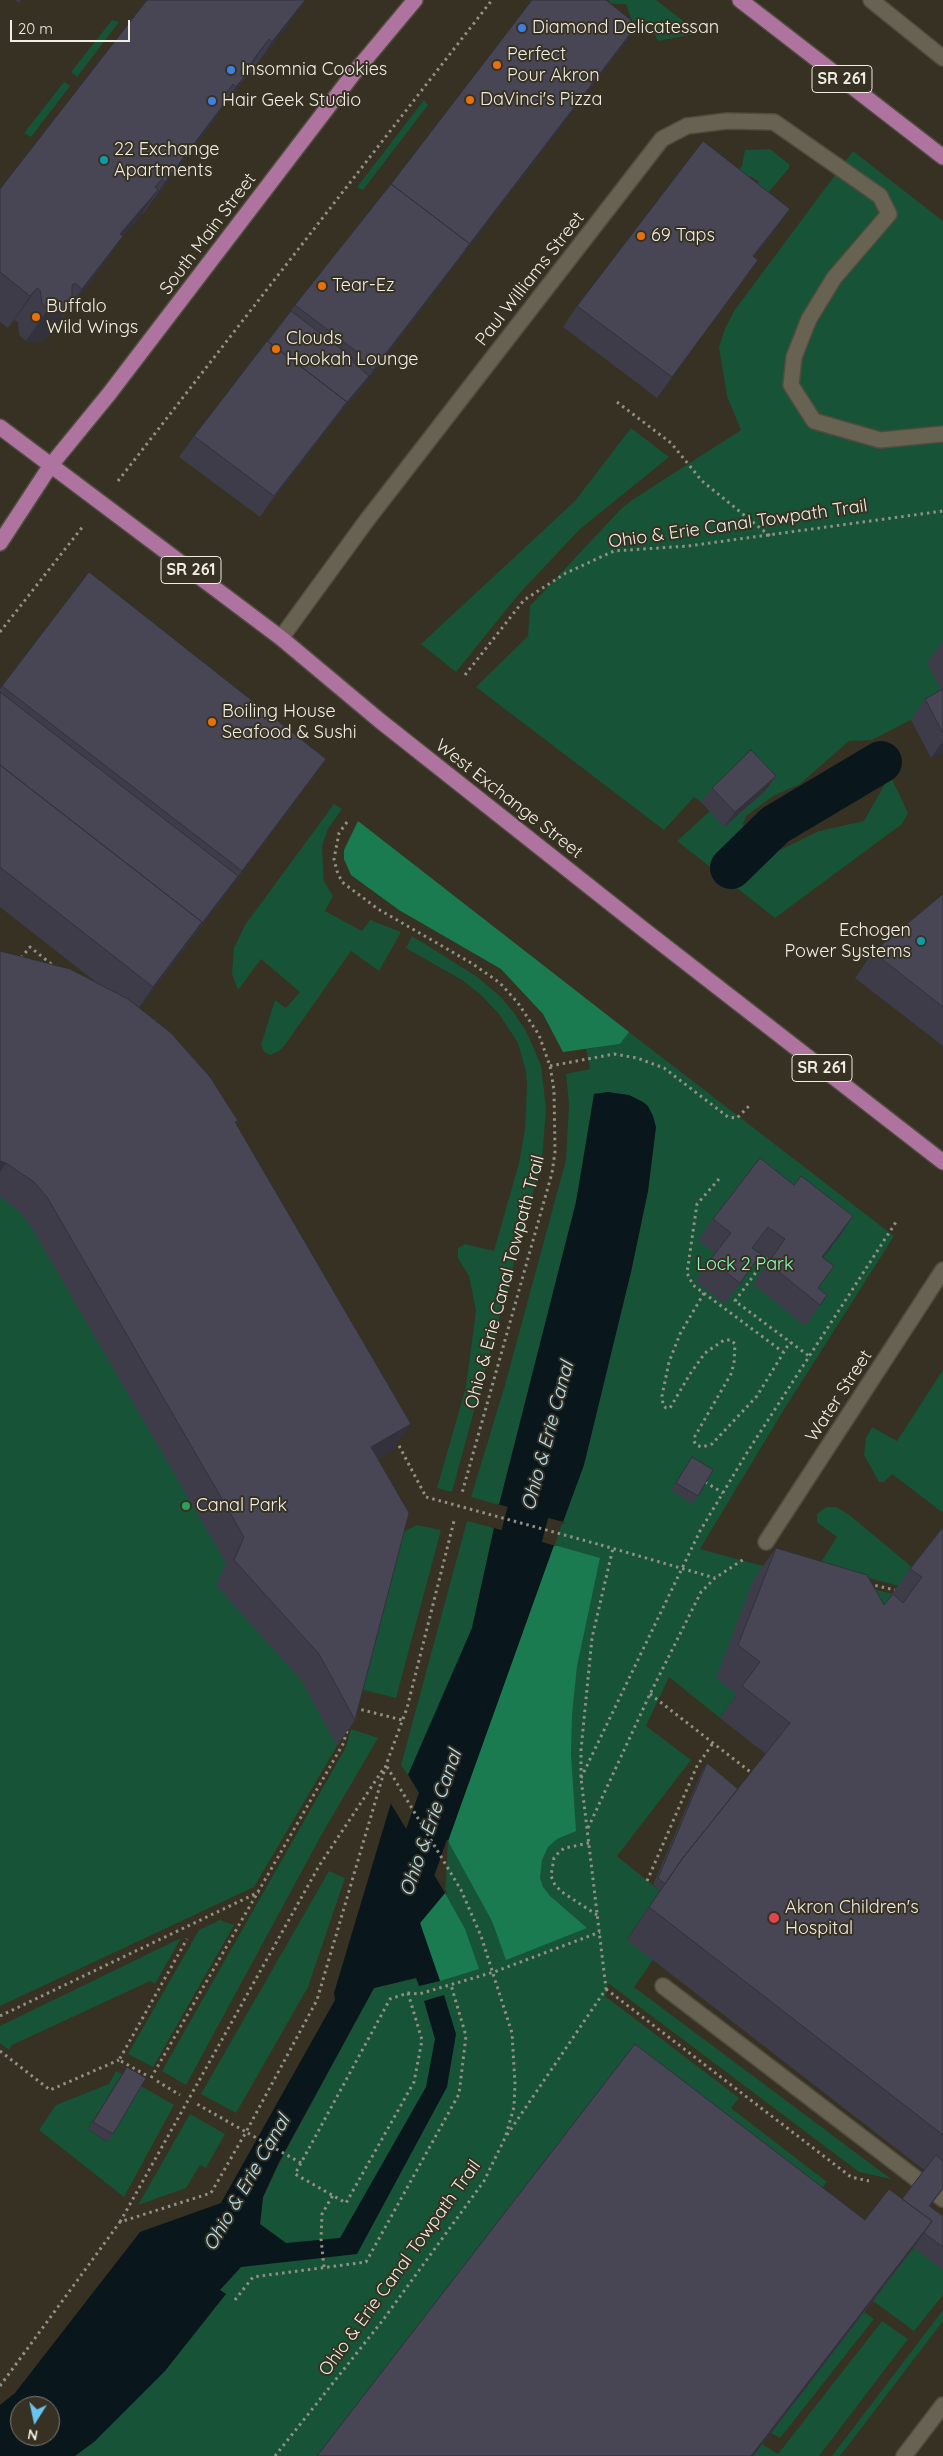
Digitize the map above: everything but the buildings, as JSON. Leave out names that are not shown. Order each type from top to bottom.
[{"type":"main road","name":"South Main Street","points":[[0,542],[51,465],[109,394],[354,73],[416,0]]},
{"type":"main road","name":"SR 261","points":[[740,0],[943,157]]},
{"type":"main road","name":"SR 261","points":[[0,427],[51,465]]},
{"type":"main road","name":"West Exchange Street","points":[[51,465],[281,638],[425,756],[635,923],[943,1162]]},
{"type":"street","points":[[871,0],[943,58]]},
{"type":"street","name":"Paul Williams Street","points":[[281,638],[367,520],[662,139],[686,126],[727,121],[774,122],[880,196],[889,214],[834,278],[809,319],[794,357],[791,385],[814,420],[880,440],[943,434]]},
{"type":"street","name":"Water Street","points":[[766,1542],[943,1270]]},
{"type":"street","points":[[663,1986],[943,2199]]},
{"type":"street","points":[[904,2456],[943,2405]]},
{"type":"path","points":[[0,632],[492,0]]},
{"type":"path","points":[[617,402],[671,443],[702,481],[771,536]]},
{"type":"path","name":"Ohio & Erie Canal Towpath Trail","points":[[464,675],[524,600],[566,573],[614,551],[688,546],[771,536],[943,511]]},
{"type":"path","name":"Ohio & Erie Canal Towpath Trail","points":[[346,822],[339,833],[334,859],[342,882],[378,909],[473,964],[500,983],[530,1020],[550,1066],[556,1121],[552,1173],[462,1493]]},
{"type":"path","points":[[16,965],[30,947],[60,970]]},
{"type":"path","points":[[550,1066],[614,1054],[637,1058],[664,1068],[728,1117],[737,1118],[749,1106]]},
{"type":"path","points":[[719,1178],[697,1204],[687,1273],[692,1285],[784,1352]]},
{"type":"path","points":[[582,1778],[700,1531],[809,1356],[896,1222]]},
{"type":"path","points":[[766,1256],[735,1301],[809,1356]]},
{"type":"path","points":[[704,1294],[680,1334],[669,1362],[662,1396],[663,1404],[666,1408],[670,1408],[690,1374],[706,1353],[724,1340],[731,1340],[735,1344],[734,1363],[730,1374],[695,1436],[694,1441],[696,1445],[702,1447],[712,1444],[757,1396],[790,1342]]},
{"type":"path","points":[[391,1432],[426,1497],[715,1578]]},
{"type":"path","points":[[705,1482],[723,1493]]},
{"type":"path","points":[[120,2222],[211,2193],[317,2000],[386,1765],[402,1720],[454,1521]]},
{"type":"path","points":[[587,1829],[650,1694],[701,1592],[715,1578],[766,1542]]},
{"type":"path","points":[[505,2138],[606,1989],[582,1778],[585,1698],[592,1638],[613,1548]]},
{"type":"path","points":[[867,1583],[895,1590]]},
{"type":"path","points":[[650,1694],[752,1774]]},
{"type":"path","points":[[351,1717],[353,1708],[402,1720]]},
{"type":"path","points":[[151,2078],[343,1744],[348,1726]]},
{"type":"path","points":[[647,1881],[697,1766],[713,1743]]},
{"type":"path","points":[[0,2386],[120,2222],[319,1866],[386,1765]]},
{"type":"path","name":"Ohio & Erie Canal Towpath Trail","points":[[275,2456],[382,2320],[484,2181],[505,2138],[514,2107],[515,2084],[512,2033],[494,1972],[461,1890],[386,1765]]},
{"type":"path","points":[[589,1843],[564,1848],[554,1858],[551,1876],[555,1885],[562,1892],[598,1916]]},
{"type":"path","points":[[0,2016],[259,1892]]},
{"type":"path","points":[[408,1993],[422,2040],[414,2082],[346,2203],[295,2174],[390,1999],[408,1993],[419,1994],[494,1972],[600,1932]]},
{"type":"path","points":[[0,2052],[50,2090],[119,2060],[188,1939]]},
{"type":"path","points":[[235,2300],[253,2277],[366,2262],[459,2094],[466,2036],[451,1985]]},
{"type":"path","points":[[606,1989],[851,2176],[875,2182]]},
{"type":"path","points":[[119,2060],[146,2075]]},
{"type":"path","points":[[157,2081],[180,2095]]},
{"type":"path","points":[[197,2104],[301,2163]]},
{"type":"path","points":[[324,2268],[321,2238],[322,2214],[333,2195]]},
{"type":"green space","points":[[609,0],[656,0],[699,33],[658,41],[649,21],[632,21],[626,4],[610,4]]},
{"type":"green space","points":[[112,20],[119,22],[77,77],[71,72]]},
{"type":"green space","points":[[64,82],[70,86],[31,137],[24,133]]},
{"type":"green space","points":[[424,100],[428,105],[363,190],[357,187]]},
{"type":"green space","points":[[770,149],[789,164],[789,168],[752,212],[742,204],[759,182],[750,176],[745,183],[734,175],[742,166],[745,150]]},
{"type":"green space","points":[[853,151],[943,221],[943,703],[872,740],[849,741],[800,784],[773,796],[746,816],[743,824],[749,841],[758,849],[767,852],[780,850],[819,831],[864,821],[890,775],[908,813],[902,824],[775,918],[677,841],[710,811],[724,826],[740,765],[701,802],[694,797],[664,830],[476,687],[528,636],[530,606],[620,510],[632,500],[741,430],[727,396],[719,347],[725,329],[734,311]]},
{"type":"green space","points":[[631,428],[669,457],[579,530],[518,595],[456,672],[421,644],[575,501]]},
{"type":"green space","points":[[334,804],[342,809],[328,829],[322,846],[324,881],[333,896],[325,911],[362,931],[370,920],[401,932],[379,971],[351,951],[285,1045],[279,1051],[270,1055],[264,1052],[261,1045],[275,1000],[286,1008],[300,992],[261,959],[238,990],[232,974],[234,948],[245,925]]},
{"type":"green space","points":[[358,821],[629,1032],[620,1044],[563,1052],[543,1014],[501,969],[399,910],[351,875],[344,859],[344,850]]},
{"type":"green space","points":[[412,936],[476,976],[502,998],[514,1013],[526,1031],[541,1065],[546,1109],[542,1160],[452,1492],[437,1488],[466,1387],[476,1311],[469,1276],[458,1258],[458,1248],[465,1244],[494,1251],[519,1163],[525,1129],[526,1071],[518,1043],[499,1014],[481,995],[462,980],[406,948]]},
{"type":"green space","name":"Canal Park","points":[[0,980],[296,1283],[393,1450],[354,1473],[391,1538],[417,1525],[441,1530],[396,1698],[352,1687],[337,1746],[254,1887],[0,2006]]},
{"type":"green space","name":"Lock 2 Park","points":[[629,1032],[894,1236],[783,1411],[700,1549],[759,1565],[813,1574],[893,1594],[899,1609],[737,1694],[720,1718],[669,1677],[646,1726],[691,1760],[617,1856],[660,1891],[627,1939],[653,1960],[634,1987],[891,2179],[859,2172],[608,1983],[605,1996],[739,2098],[731,2108],[827,2182],[804,2212],[319,2456],[75,2456],[95,2441],[225,2294],[220,2290],[241,2267],[260,2225],[263,2197],[284,2154],[374,1988],[416,1978],[420,1923],[445,1893],[448,1841],[566,1513],[631,1272],[648,1191],[656,1127],[636,1098],[608,1092],[594,1094],[592,1122],[576,1202],[499,1505],[471,1497],[505,1385],[566,1160],[569,1105],[566,1074],[590,1069],[586,1049],[620,1044]]},
{"type":"green space","points":[[943,1370],[942,1512],[892,1474],[884,1482],[879,1482],[864,1455],[866,1438],[872,1427],[897,1441]]},
{"type":"green space","points":[[826,1507],[837,1507],[852,1517],[913,1568],[899,1586],[819,1565],[837,1537],[817,1522],[817,1514]]},
{"type":"green space","points":[[467,1521],[494,1528],[472,1628],[457,1670],[408,1775],[401,1765]]},
{"type":"green space","points":[[554,1545],[600,1558],[577,1666],[572,1714],[571,1755],[576,1831],[557,1839],[548,1847],[542,1860],[540,1878],[543,1887],[550,1896],[587,1928],[506,1960],[492,1921],[448,1841]]},
{"type":"green space","points":[[351,1729],[378,1738],[322,1834],[186,2085],[162,2071],[346,1747]]},
{"type":"green space","points":[[329,1871],[345,1878],[308,1987],[236,2113],[201,2094]]},
{"type":"green space","points":[[445,1893],[465,1929],[479,1969],[440,1981],[420,1923]]},
{"type":"green space","points":[[220,1920],[234,1925],[153,2067],[128,2054],[199,1930]]},
{"type":"green space","points":[[181,1938],[155,1984],[150,1981],[12,2045],[9,2050],[0,2043],[0,2026]]},
{"type":"green space","points":[[116,2071],[122,2074],[88,2129],[107,2142],[141,2086],[174,2105],[124,2197],[39,2130],[56,2105],[109,2084]]},
{"type":"green space","points":[[190,2114],[225,2134],[206,2168],[200,2165],[186,2188],[138,2205]]},
{"type":"green space","points":[[914,2247],[943,2269],[943,2295],[914,2331],[873,2301]]},
{"type":"green space","points":[[943,2310],[943,2321],[840,2456],[832,2456]]},
{"type":"green space","points":[[864,2312],[874,2319],[780,2438],[771,2433]]},
{"type":"green space","points":[[882,2321],[908,2339],[819,2456],[753,2456],[762,2444],[778,2454]]},
{"type":"water","points":[[608,1092],[629,1095],[643,1102],[648,1106],[656,1127],[648,1191],[631,1272],[584,1465],[563,1522],[499,1505],[576,1202],[594,1094]]},
{"type":"water","points":[[494,1528],[554,1545],[448,1841],[408,1775],[472,1628]]},
{"type":"water","points":[[391,1803],[445,1893],[420,1923],[440,1981],[419,1986],[416,1978],[374,1988],[279,2162],[263,2197],[260,2224],[286,2243],[340,2238],[426,2087],[435,2039],[424,2001],[444,1995],[456,2034],[447,2087],[357,2254],[241,2267],[220,2290],[226,2294],[165,2371],[95,2441],[75,2456],[0,2456],[0,2405],[10,2397],[10,2446],[60,2446],[60,2396],[11,2396],[140,2232],[221,2203],[335,2000],[334,1993]]},
{"type":"pier","points":[[497,1504],[565,1523],[562,1524],[499,1507]]},
{"type":"pier","points":[[494,1526],[555,1542],[556,1546],[491,1527]]},
{"type":"pier","points":[[408,1775],[449,1843],[446,1842],[407,1778]]},
{"type":"pier","points":[[393,1801],[447,1892],[447,1895],[391,1804]]},
{"type":"waterway","name":"Ohio & Erie Canal","points":[[731,868],[775,825],[881,762]]},
{"type":"waterway","name":"Ohio & Erie Canal","points":[[507,1592],[543,1455]]},
{"type":"waterway","name":"Ohio & Erie Canal","points":[[401,1907],[452,1762]]},
{"type":"place","name":"Diamond Delicatessan","points":[[522,28]]},
{"type":"place","name":"Perfect Pour Akron","points":[[497,65]]},
{"type":"place","name":"Insomnia Cookies","points":[[231,70]]},
{"type":"place","name":"DaVinci's Pizza","points":[[470,100]]},
{"type":"place","name":"Hair Geek Studio","points":[[212,101]]},
{"type":"place","name":"22 Exchange Apartments","points":[[104,160]]},
{"type":"place","name":"69 Taps","points":[[641,236]]},
{"type":"place","name":"Tear-Ez","points":[[322,286]]},
{"type":"place","name":"Buffalo Wild Wings","points":[[36,317]]},
{"type":"place","name":"Clouds Hookah Lounge","points":[[276,349]]},
{"type":"place","name":"Boiling House Seafood & Sushi","points":[[212,722]]},
{"type":"place","name":"Echogen Power Systems","points":[[921,941]]},
{"type":"place","name":"Canal Park","points":[[186,1506]]},
{"type":"place","name":"Akron Children's Hospital","points":[[774,1918]]}]
